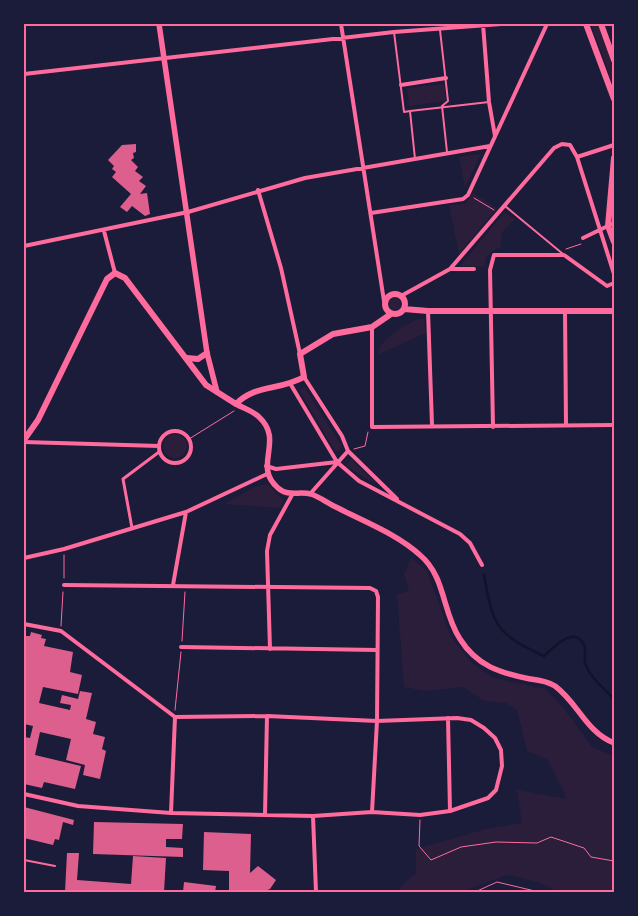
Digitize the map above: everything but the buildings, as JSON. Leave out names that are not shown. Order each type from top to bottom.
[{"type":"main road","points":[[159,24],[188,212],[207,353],[217,392]]},
{"type":"main road","points":[[586,24],[614,99]]},
{"type":"main road","points":[[602,24],[614,60]]},
{"type":"main road","points":[[614,158],[611,225],[614,242]]},
{"type":"main road","points":[[24,441],[38,420],[107,279],[115,273],[125,278],[206,385],[259,417],[271,436],[270,453],[266,466],[267,474],[280,490],[292,494],[310,494],[404,542],[421,555],[432,568],[439,580],[453,627],[476,659],[502,673],[547,682],[556,687],[593,731],[614,743]]},
{"type":"main road","points":[[238,405],[248,393],[290,385],[304,377],[300,354],[333,334],[372,327],[391,314],[400,313],[404,308],[405,302],[402,296],[392,294],[384,301],[385,308],[391,314]]},
{"type":"main road","points":[[404,308],[428,310],[614,311]]},
{"type":"main road","points":[[187,358],[198,359],[207,353]]},
{"type":"street","points":[[341,24],[384,301]]},
{"type":"street","points":[[483,24],[489,102],[495,136]]},
{"type":"street","points":[[24,74],[165,60],[343,37],[440,27],[501,24]]},
{"type":"street","points":[[371,212],[463,199],[468,194],[548,24]]},
{"type":"street","points":[[401,85],[446,78]]},
{"type":"street","points":[[402,296],[450,269],[554,148],[562,144],[570,145],[577,157],[614,274]]},
{"type":"street","points":[[577,157],[614,145]]},
{"type":"street","points":[[24,246],[104,231],[188,212],[258,190],[305,178],[448,155],[490,146]]},
{"type":"street","points":[[258,190],[281,268],[300,354]]},
{"type":"street","points":[[583,238],[611,225]]},
{"type":"street","points":[[104,231],[115,273]]},
{"type":"street","points":[[493,427],[493,310],[490,270],[494,255],[564,255],[607,286],[614,283]]},
{"type":"street","points":[[450,269],[474,270]]},
{"type":"street","points":[[428,310],[432,425]]},
{"type":"street","points":[[565,311],[566,425]]},
{"type":"street","points":[[372,327],[372,427],[432,425],[493,427],[614,425]]},
{"type":"street","points":[[304,377],[342,436],[348,451],[400,502]]},
{"type":"street","points":[[290,385],[337,462],[359,481],[460,534],[470,543],[482,565]]},
{"type":"street","points":[[171,432],[181,432],[189,439],[191,450],[189,455],[181,462],[170,463],[159,452],[162,437],[171,432]]},
{"type":"street","points":[[24,441],[159,446]]},
{"type":"street","points":[[310,494],[348,451]]},
{"type":"street","points":[[132,528],[123,479],[159,452]]},
{"type":"street","points":[[266,466],[276,468],[337,462]]},
{"type":"street","points":[[24,558],[64,549],[186,512],[267,474]]},
{"type":"street","points":[[270,649],[270,587],[267,551],[270,535],[292,494]]},
{"type":"street","points":[[173,585],[186,512]]},
{"type":"street","points":[[64,585],[370,588],[376,591],[378,597],[376,650],[377,721],[372,812]]},
{"type":"street","points":[[24,624],[61,631],[175,717],[267,716],[377,721],[448,718],[471,720],[495,738],[501,750],[502,766],[496,790],[488,798],[450,811],[420,814],[372,812],[313,816],[171,813],[78,806],[24,794]]},
{"type":"street","points":[[181,647],[376,650]]},
{"type":"street","points":[[265,815],[267,716]]},
{"type":"street","points":[[171,813],[175,717]]},
{"type":"street","points":[[448,718],[450,811]]},
{"type":"street","points":[[313,816],[316,892]]},
{"type":"lane","points":[[440,27],[448,101],[442,106]]},
{"type":"lane","points":[[394,32],[404,112],[442,106],[489,102]]},
{"type":"lane","points":[[442,106],[448,155]]},
{"type":"lane","points":[[410,111],[415,159]]},
{"type":"lane","points":[[505,206],[564,255]]},
{"type":"lane","points":[[24,860],[55,866]]},
{"type":"path","points":[[468,194],[499,213]]},
{"type":"path","points":[[564,255],[566,250],[584,243],[583,238]]},
{"type":"path","points":[[189,439],[238,405]]},
{"type":"path","points":[[348,451],[365,446],[368,428],[372,427]]},
{"type":"path","points":[[420,814],[419,846],[431,860],[461,847],[496,842],[537,842],[551,837],[584,848],[591,857],[614,861]]},
{"type":"path","points":[[475,892],[497,882],[539,892]]},
{"type":"shaded area","points":[[591,24],[598,24],[614,69],[614,87]]},
{"type":"shaded area","points":[[444,84],[446,101],[409,106],[407,88]]},
{"type":"shaded area","points":[[481,154],[465,188],[459,157]]},
{"type":"shaded area","points":[[473,193],[497,208],[459,254],[449,205],[465,204]]},
{"type":"shaded area","points":[[504,213],[515,219],[502,232],[500,248],[488,255],[485,260],[485,267],[460,266]]},
{"type":"shaded area","points":[[394,297],[399,299],[401,304],[399,309],[394,311],[389,309],[387,304],[389,299]]},
{"type":"shaded area","points":[[418,319],[424,319],[426,333],[377,355],[387,338]]},
{"type":"shaded area","points":[[304,387],[342,446],[339,451],[335,451],[299,390]]},
{"type":"shaded area","points":[[175,434],[184,437],[187,446],[184,455],[175,458],[166,455],[163,446],[166,437]]},
{"type":"shaded area","points":[[351,459],[375,482],[375,484],[346,466]]},
{"type":"shaded area","points":[[267,484],[283,500],[281,508],[224,504],[257,486]]},
{"type":"shaded area","points":[[411,558],[427,571],[451,637],[472,663],[494,678],[545,689],[562,706],[592,747],[614,756],[614,892],[559,892],[538,882],[507,875],[461,892],[399,892],[403,884],[416,873],[416,849],[486,829],[522,823],[517,790],[567,799],[548,760],[527,751],[517,710],[506,703],[484,701],[464,687],[425,691],[404,687],[397,594],[409,591],[404,574]]},
{"type":"waterway","points":[[484,575],[494,617],[506,634],[544,656],[563,640],[574,637],[579,638],[584,645],[587,667],[597,682],[614,699]]}]
